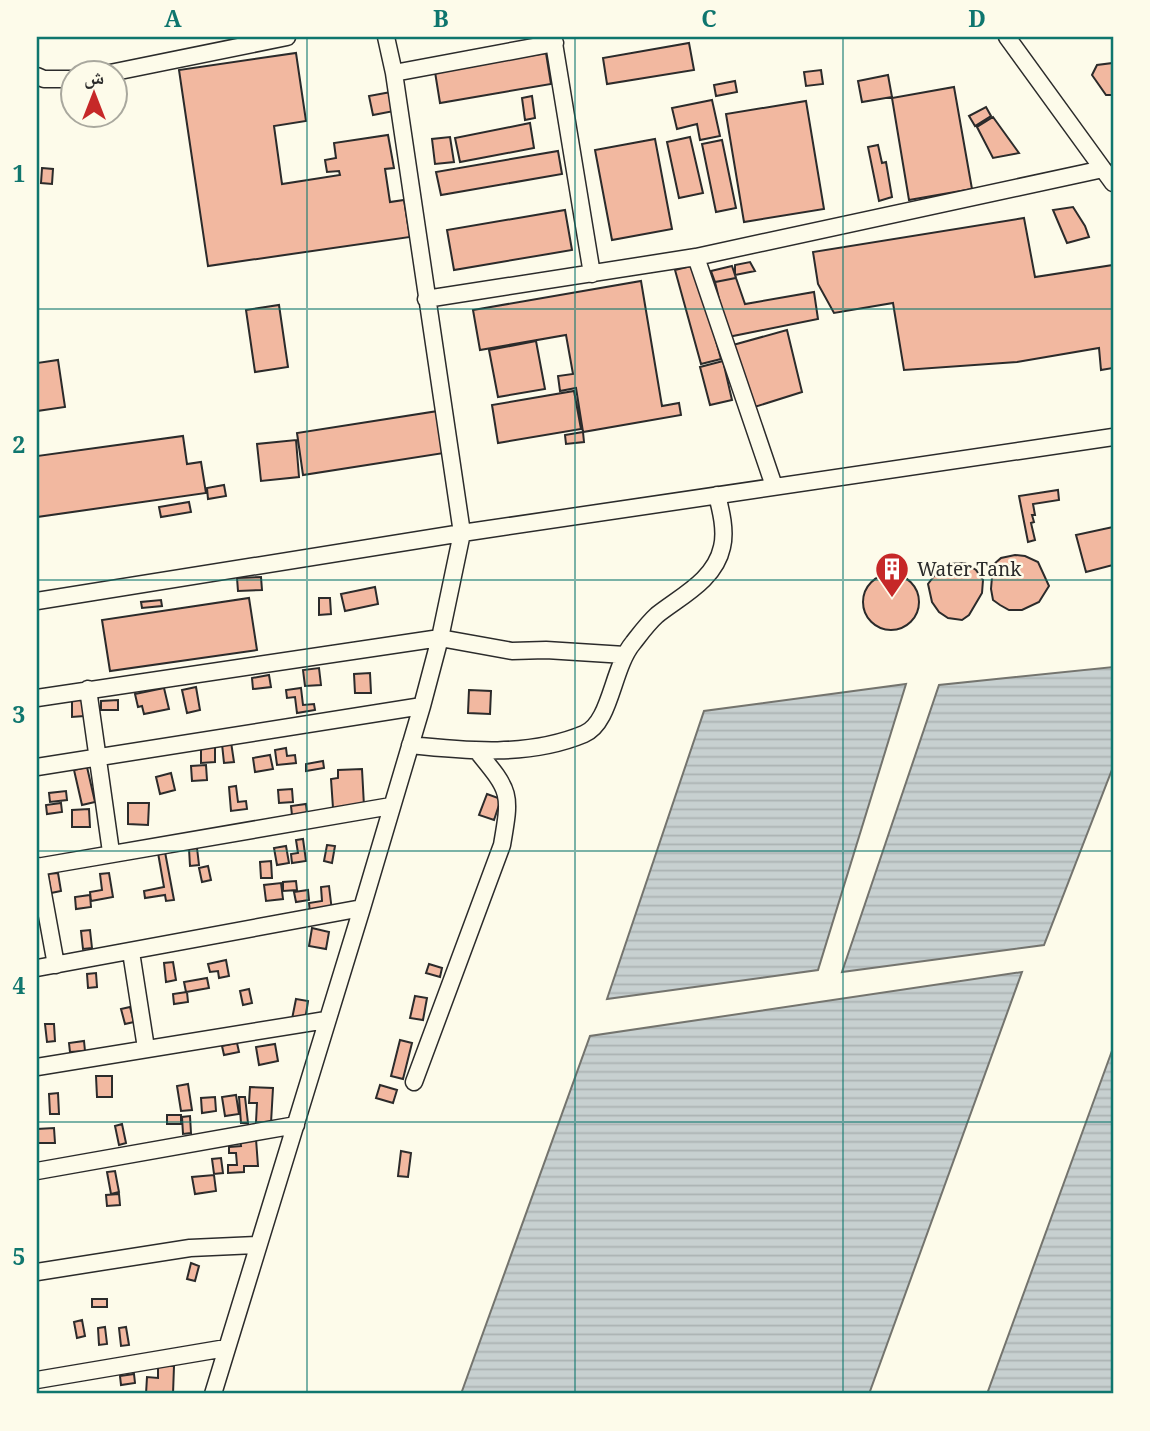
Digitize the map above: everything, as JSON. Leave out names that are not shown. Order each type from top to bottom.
[{"type":"street","points":[[130,68],[264,39],[287,37]]},
{"type":"street","points":[[213,1394],[422,706],[440,638],[462,533],[394,73],[386,37]]},
{"type":"street","points":[[1007,37],[1113,183]]},
{"type":"street","points":[[394,73],[554,40],[592,274]]},
{"type":"street","points":[[37,76],[60,79]]},
{"type":"street","points":[[426,299],[696,257],[1103,169]]},
{"type":"street","points":[[696,257],[774,486]]},
{"type":"street","points":[[37,601],[462,533],[1113,436]]},
{"type":"street","points":[[410,745],[477,751],[543,745],[587,733],[603,718],[618,667],[625,655],[656,616],[682,598],[710,573],[722,547],[722,519],[717,495]]},
{"type":"street","points":[[37,698],[440,638],[512,651],[546,650],[625,655]]},
{"type":"street","points":[[88,689],[111,852]]},
{"type":"street","points":[[37,767],[422,706]]},
{"type":"street","points":[[414,1082],[502,845],[509,808],[506,788],[477,751]]},
{"type":"street","points":[[56,965],[37,867],[111,852],[391,806]]},
{"type":"street","points":[[37,968],[131,953],[362,908]]},
{"type":"street","points":[[131,953],[146,1048]]},
{"type":"street","points":[[37,1068],[326,1020]]},
{"type":"street","points":[[37,1171],[296,1125]]},
{"type":"street","points":[[37,1272],[190,1248],[258,1245]]},
{"type":"street","points":[[37,1380],[226,1348]]},
{"type":"shaded area","points":[[1113,667],[1113,767],[1044,945],[842,972],[939,685]]},
{"type":"shaded area","points":[[906,684],[818,970],[607,999],[704,711]]},
{"type":"shaded area","points":[[1022,972],[869,1394],[461,1394],[590,1036]]},
{"type":"shaded area","points":[[1113,1048],[1113,1394],[987,1394]]},
{"type":"building","points":[[689,43],[694,70],[607,84],[603,58]]},
{"type":"building","points":[[296,53],[306,121],[274,126],[282,184],[340,175],[339,171],[327,172],[325,160],[336,158],[334,143],[388,135],[394,168],[385,169],[390,202],[404,200],[410,237],[208,266],[179,70]]},
{"type":"building","points":[[546,53],[551,84],[440,103],[435,72]]},
{"type":"building","points":[[1113,63],[1113,95],[1106,95],[1092,75],[1097,65]]},
{"type":"building","points":[[821,70],[823,84],[806,86],[804,72]]},
{"type":"building","points":[[888,75],[892,97],[862,102],[858,81]]},
{"type":"building","points":[[735,81],[737,92],[716,96],[714,85]]},
{"type":"building","points":[[954,87],[972,189],[909,200],[892,98]]},
{"type":"building","points":[[391,92],[394,111],[373,115],[369,96]]},
{"type":"building","points":[[532,96],[535,118],[525,120],[522,98]]},
{"type":"building","points":[[712,100],[720,136],[700,140],[697,124],[677,129],[672,108]]},
{"type":"building","points":[[806,101],[824,209],[744,222],[726,114]]},
{"type":"building","points":[[986,107],[991,116],[975,126],[969,116]]},
{"type":"building","points":[[993,117],[1019,153],[993,158],[977,127]]},
{"type":"building","points":[[530,123],[534,148],[460,162],[455,138]]},
{"type":"building","points":[[450,137],[454,162],[435,164],[432,139]]},
{"type":"building","points":[[690,137],[703,193],[679,198],[667,142]]},
{"type":"building","points":[[655,139],[672,229],[612,240],[595,150]]},
{"type":"building","points":[[722,140],[736,208],[716,212],[702,144]]},
{"type":"building","points":[[878,145],[882,163],[886,162],[892,197],[879,201],[868,147]]},
{"type":"building","points":[[558,151],[562,174],[441,195],[436,172]]},
{"type":"building","points":[[42,168],[53,169],[52,184],[41,183]]},
{"type":"building","points":[[1073,207],[1089,237],[1067,243],[1053,210]]},
{"type":"building","points":[[565,210],[572,250],[454,270],[447,230]]},
{"type":"building","points":[[1024,218],[1035,277],[1113,265],[1113,368],[1101,370],[1099,348],[1017,362],[904,370],[893,303],[834,313],[818,284],[813,252]]},
{"type":"building","points":[[750,262],[755,271],[735,275],[735,265]]},
{"type":"building","points":[[695,265],[721,359],[701,364],[675,270]]},
{"type":"building","points":[[732,266],[736,278],[715,282],[711,271]]},
{"type":"building","points":[[736,278],[745,304],[814,292],[818,319],[728,337],[715,282]]},
{"type":"building","points":[[641,281],[662,406],[679,403],[681,415],[583,432],[576,388],[560,391],[558,376],[573,374],[566,335],[480,350],[473,310]]},
{"type":"building","points":[[279,305],[288,367],[255,372],[246,310]]},
{"type":"building","points":[[787,330],[802,392],[748,409],[733,345]]},
{"type":"building","points":[[536,341],[545,389],[498,397],[489,350]]},
{"type":"building","points":[[58,360],[65,407],[37,411],[37,363]]},
{"type":"building","points":[[723,361],[732,400],[710,405],[700,367]]},
{"type":"building","points":[[574,391],[581,429],[498,443],[492,405]]},
{"type":"building","points":[[438,411],[444,453],[303,475],[297,433]]},
{"type":"building","points":[[583,432],[584,442],[566,444],[565,435]]},
{"type":"building","points":[[183,436],[187,464],[201,462],[206,493],[37,517],[37,456]]},
{"type":"building","points":[[296,440],[299,477],[261,481],[257,444]]},
{"type":"building","points":[[224,485],[226,496],[208,499],[207,488]]},
{"type":"building","points":[[1058,490],[1059,500],[1033,504],[1035,515],[1032,515],[1034,522],[1031,523],[1035,540],[1028,542],[1019,496]]},
{"type":"building","points":[[189,502],[191,512],[161,517],[159,507]]},
{"type":"building","points":[[1113,527],[1113,565],[1086,572],[1076,535]]},
{"type":"building","name":"Water Tank","points":[[1015,555],[1038,562],[1049,586],[1039,602],[1022,610],[1009,610],[1000,605],[993,600],[991,589],[993,565],[1001,558]]},
{"type":"building","name":"Water Tank","points":[[965,563],[976,570],[983,580],[982,593],[969,615],[962,620],[948,618],[939,612],[932,602],[928,584],[941,567]]},
{"type":"building","name":"Water Tank","points":[[885,574],[897,574],[907,578],[915,586],[919,602],[915,618],[907,626],[897,630],[885,630],[875,626],[867,618],[863,608],[863,596],[867,586],[875,578]]},
{"type":"building","points":[[261,577],[262,590],[238,591],[237,578]]},
{"type":"building","points":[[375,587],[378,604],[345,611],[341,594]]},
{"type":"building","points":[[249,598],[257,650],[110,671],[102,620]]},
{"type":"building","points":[[319,598],[330,598],[331,614],[319,615]]},
{"type":"building","points":[[161,600],[162,606],[142,608],[141,602]]},
{"type":"building","points":[[319,668],[321,685],[305,686],[303,670]]},
{"type":"building","points":[[370,673],[371,693],[355,693],[354,674]]},
{"type":"building","points":[[269,675],[271,687],[253,689],[252,678]]},
{"type":"building","points":[[196,687],[200,710],[187,713],[182,690]]},
{"type":"building","points":[[164,688],[169,709],[144,714],[142,706],[138,707],[135,694]]},
{"type":"building","points":[[301,688],[303,705],[314,704],[315,710],[297,713],[295,697],[287,698],[286,690]]},
{"type":"building","points":[[469,690],[491,691],[490,714],[468,713]]},
{"type":"building","points":[[72,700],[84,700],[84,716],[72,717]]},
{"type":"building","points":[[118,700],[118,710],[101,710],[101,701]]},
{"type":"building","points":[[231,742],[234,762],[224,763],[222,744]]},
{"type":"building","points":[[201,746],[215,746],[215,762],[201,763]]},
{"type":"building","points":[[286,748],[287,756],[295,755],[296,763],[277,765],[275,750]]},
{"type":"building","points":[[270,755],[273,769],[255,772],[253,758]]},
{"type":"building","points":[[323,761],[324,768],[306,771],[306,764]]},
{"type":"building","points":[[206,765],[207,780],[192,781],[191,766]]},
{"type":"building","points":[[87,767],[95,802],[82,805],[74,770]]},
{"type":"building","points":[[362,769],[364,806],[333,808],[331,779],[338,778],[338,770]]},
{"type":"building","points":[[171,773],[175,790],[160,794],[156,777]]},
{"type":"building","points":[[236,786],[238,802],[246,801],[247,809],[231,811],[229,787]]},
{"type":"building","points":[[292,789],[293,802],[279,803],[278,790]]},
{"type":"building","points":[[66,791],[67,800],[50,802],[49,793]]},
{"type":"building","points":[[487,794],[501,799],[494,820],[479,815]]},
{"type":"building","points":[[61,803],[62,812],[47,814],[46,805]]},
{"type":"building","points":[[128,803],[149,803],[148,825],[128,824]]},
{"type":"building","points":[[306,804],[307,813],[292,815],[291,806]]},
{"type":"building","points":[[89,809],[90,827],[72,827],[72,810]]},
{"type":"building","points":[[303,839],[306,861],[292,863],[291,854],[298,853],[296,840]]},
{"type":"building","points":[[327,845],[335,846],[332,863],[324,861]]},
{"type":"building","points":[[286,846],[289,863],[277,865],[274,848]]},
{"type":"building","points":[[197,848],[199,865],[190,866],[189,849]]},
{"type":"building","points":[[165,852],[174,900],[166,901],[165,895],[145,898],[144,891],[164,887],[158,853]]},
{"type":"building","points":[[271,861],[272,878],[261,878],[260,862]]},
{"type":"building","points":[[208,866],[211,880],[202,882],[199,868]]},
{"type":"building","points":[[58,873],[61,891],[51,893],[48,874]]},
{"type":"building","points":[[109,873],[113,897],[91,901],[90,892],[102,890],[100,874]]},
{"type":"building","points":[[296,881],[297,890],[283,891],[283,882]]},
{"type":"building","points":[[281,883],[283,899],[266,901],[264,885]]},
{"type":"building","points":[[329,886],[332,911],[310,913],[309,903],[322,901],[321,887]]},
{"type":"building","points":[[308,890],[309,900],[296,902],[294,892]]},
{"type":"building","points":[[90,895],[91,907],[76,909],[75,897]]},
{"type":"building","points":[[312,928],[329,932],[326,949],[309,946]]},
{"type":"building","points":[[90,930],[92,948],[83,949],[81,931]]},
{"type":"building","points":[[226,960],[229,976],[219,978],[218,971],[210,972],[208,964]]},
{"type":"building","points":[[173,962],[176,980],[166,982],[164,963]]},
{"type":"building","points":[[429,964],[442,968],[440,977],[426,973]]},
{"type":"building","points":[[96,973],[97,987],[88,988],[87,974]]},
{"type":"building","points":[[207,978],[209,988],[186,992],[184,982]]},
{"type":"building","points":[[249,989],[252,1003],[243,1005],[240,991]]},
{"type":"building","points":[[187,992],[188,1002],[174,1004],[173,994]]},
{"type":"building","points":[[415,996],[427,998],[423,1020],[410,1018]]},
{"type":"building","points":[[296,999],[308,1001],[305,1021],[292,1019]]},
{"type":"building","points":[[130,1007],[134,1022],[125,1024],[121,1009]]},
{"type":"building","points":[[45,1024],[54,1024],[55,1041],[47,1042]]},
{"type":"building","points":[[400,1040],[412,1043],[403,1079],[391,1076]]},
{"type":"building","points":[[84,1041],[85,1051],[70,1052],[69,1043]]},
{"type":"building","points":[[237,1043],[239,1052],[224,1055],[222,1046]]},
{"type":"building","points":[[275,1044],[278,1061],[259,1065],[256,1047]]},
{"type":"building","points":[[96,1076],[112,1076],[112,1097],[97,1097]]},
{"type":"building","points":[[188,1084],[192,1110],[181,1111],[177,1086]]},
{"type":"building","points":[[380,1085],[397,1090],[393,1103],[376,1098]]},
{"type":"building","points":[[250,1087],[273,1088],[271,1123],[256,1122],[257,1103],[249,1103]]},
{"type":"building","points":[[58,1093],[59,1114],[50,1114],[49,1094]]},
{"type":"building","points":[[236,1095],[239,1114],[225,1116],[222,1097]]},
{"type":"building","points":[[215,1097],[216,1111],[202,1113],[201,1098]]},
{"type":"building","points":[[239,1097],[245,1097],[248,1123],[241,1123]]},
{"type":"building","points":[[167,1115],[181,1115],[181,1124],[167,1124]]},
{"type":"building","points":[[190,1116],[191,1133],[183,1134],[182,1117]]},
{"type":"building","points":[[122,1124],[126,1143],[119,1145],[115,1126]]},
{"type":"building","points":[[54,1128],[55,1143],[37,1143],[37,1129]]},
{"type":"building","points":[[240,1139],[256,1139],[258,1166],[244,1166],[244,1172],[228,1173],[228,1165],[237,1165],[236,1153],[229,1153],[229,1147],[241,1146]]},
{"type":"building","points":[[401,1151],[411,1153],[408,1177],[398,1176]]},
{"type":"building","points":[[221,1158],[223,1173],[214,1174],[212,1159]]},
{"type":"building","points":[[115,1171],[119,1192],[111,1194],[107,1172]]},
{"type":"building","points":[[214,1175],[216,1191],[195,1194],[192,1177]]},
{"type":"building","points":[[119,1194],[120,1205],[107,1206],[106,1195]]},
{"type":"building","points":[[191,1263],[199,1266],[195,1281],[187,1279]]},
{"type":"building","points":[[92,1299],[107,1299],[107,1307],[92,1307]]},
{"type":"building","points":[[82,1320],[85,1336],[77,1338],[74,1322]]},
{"type":"building","points":[[105,1327],[107,1344],[99,1345],[98,1328]]},
{"type":"building","points":[[126,1327],[129,1345],[121,1346],[119,1328]]},
{"type":"building","points":[[158,1366],[174,1366],[173,1394],[146,1394],[147,1377],[158,1378]]},
{"type":"building","points":[[134,1374],[135,1383],[121,1385],[120,1376]]},
{"type":"place","name":"Water Tank","points":[[892,599]]}]
